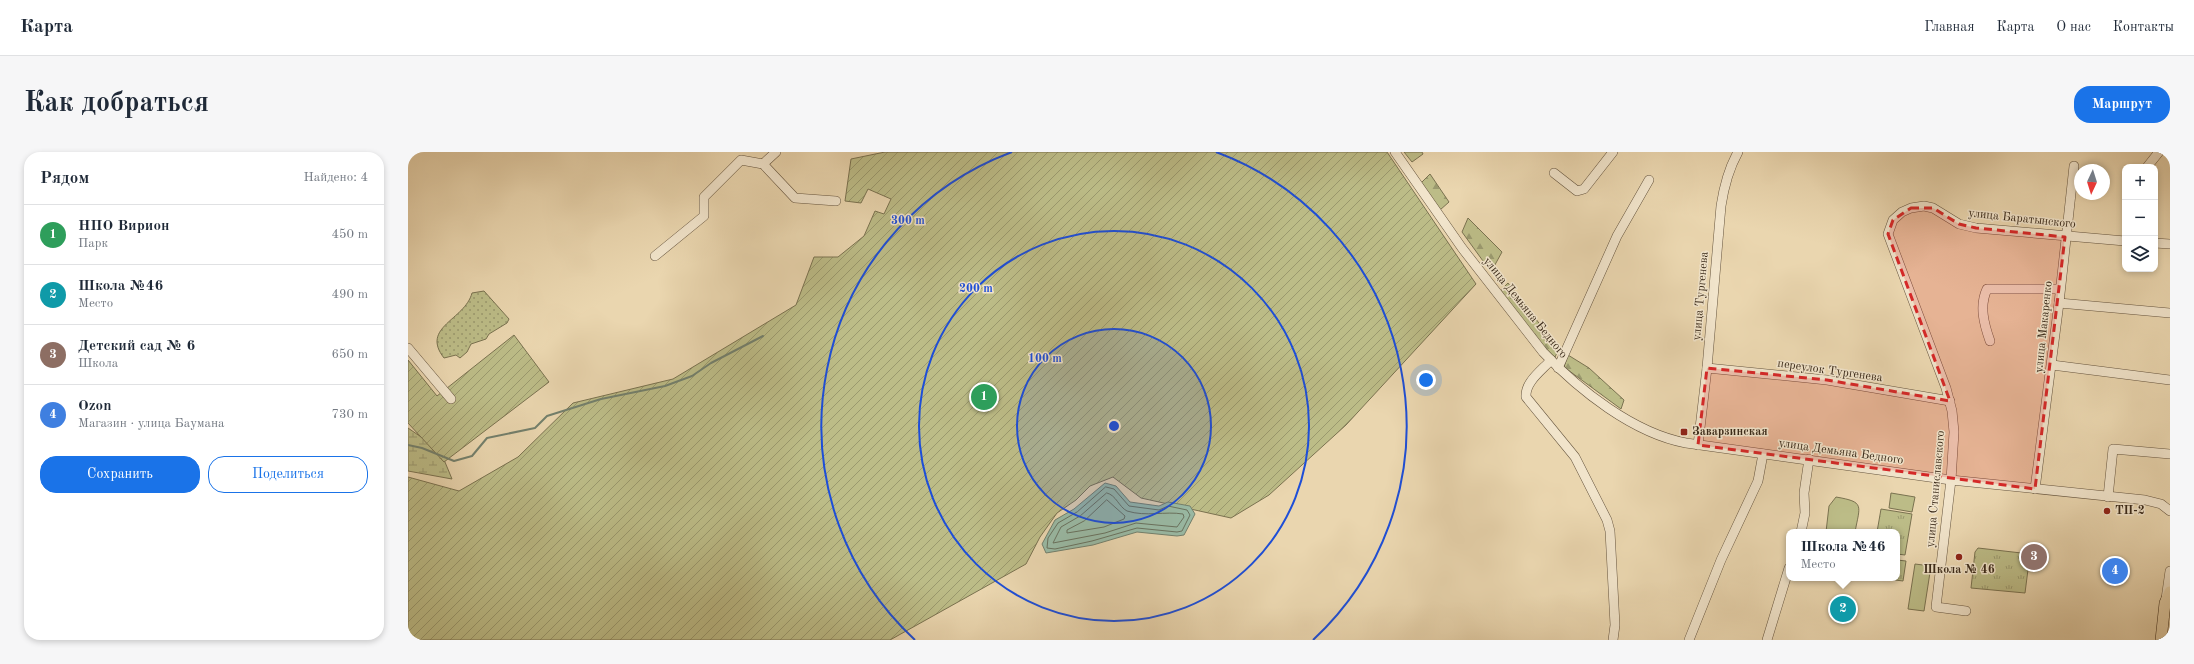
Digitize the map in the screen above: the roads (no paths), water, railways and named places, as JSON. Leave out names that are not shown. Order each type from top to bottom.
[{"type":"main road","points":[[2164,640],[2165,603],[2170,592]]},
{"type":"street","points":[[763,164],[776,152]]},
{"type":"street","name":"улица Демьяна Бедного","points":[[1395,152],[1486,280],[1558,368],[1591,395],[1635,424],[1660,437],[1698,445],[1809,459],[1951,480],[2035,490],[2145,500],[2161,504],[2170,511]]},
{"type":"street","points":[[1554,173],[1576,191],[1584,189],[1613,152]]},
{"type":"street","name":"улица Тургенева","points":[[1698,445],[1707,368],[1721,206],[1725,181],[1730,166],[1738,152]]},
{"type":"street","points":[[2149,164],[2158,152]]},
{"type":"street","points":[[655,256],[704,216],[704,197],[741,160],[763,164],[795,198],[836,201]]},
{"type":"street","name":"улица Макаренко","points":[[2035,490],[2060,303],[2065,237],[2074,166]]},
{"type":"street","points":[[1558,368],[1617,236],[1649,180]]},
{"type":"street","name":"улица Баратынского","points":[[1888,234],[1893,220],[1902,212],[1911,208],[1924,206],[1933,208],[1959,224],[1976,228],[2122,241]]},
{"type":"street","name":"улица Станиславского","points":[[1888,234],[1950,401],[1954,432],[1951,480],[1936,607],[1966,611]]},
{"type":"street","points":[[2158,243],[2170,244]]},
{"type":"street","points":[[1990,341],[1985,328],[1983,308],[1987,289],[2060,289]]},
{"type":"street","points":[[2060,303],[2170,313]]},
{"type":"street","points":[[408,348],[451,399]]},
{"type":"street","points":[[1551,360],[1529,384],[1526,390],[1526,397],[1575,457],[1607,520],[1610,531],[1615,625],[1614,640]]},
{"type":"street","points":[[2052,365],[2170,380]]},
{"type":"street","name":"переулок Тургенева","points":[[1707,368],[1827,380],[1950,401]]},
{"type":"street","points":[[2108,497],[2113,449],[2170,454]]},
{"type":"street","points":[[1689,640],[1722,560],[1758,480],[1763,454]]},
{"type":"street","points":[[1802,529],[1805,513],[1804,493],[1809,459]]},
{"type":"street","points":[[2165,603],[2170,571]]},
{"type":"street","points":[[1767,640],[1786,578]]},
{"type":"water","points":[[1105,483],[1116,486],[1130,502],[1159,506],[1168,502],[1190,506],[1195,514],[1184,535],[1177,536],[1137,532],[1093,545],[1046,553],[1042,544],[1055,520],[1074,509]]},
{"type":"waterway","points":[[408,445],[422,448],[454,461],[472,456],[487,438],[535,428],[547,416],[601,399],[665,386],[692,376],[711,363],[763,336]]},
{"type":"place","name":"НПО Вирион","points":[[984,397]]},
{"type":"place","name":"Заварзинская","points":[[1684,432]]},
{"type":"place","name":"ТП-2","points":[[2107,511]]},
{"type":"place","name":"Школа № 46","points":[[1959,557]]},
{"type":"place","name":"Детский сад № 6","points":[[2034,557]]},
{"type":"place","name":"Ozon","points":[[2115,571]]},
{"type":"place","name":"Школа №46","points":[[1843,609]]}]
